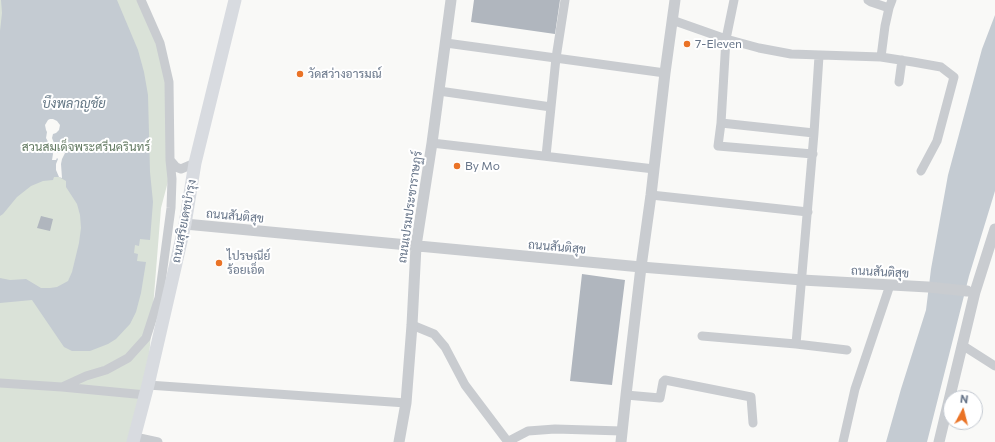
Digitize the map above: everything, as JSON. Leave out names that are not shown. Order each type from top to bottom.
[{"type":"main road","name":"ถนนสุริยเดชบำรุง","points":[[134,439],[147,390],[185,224],[195,163],[235,0]]},
{"type":"street","points":[[62,387],[86,376],[106,370],[128,358],[146,338],[159,298],[171,208],[172,179],[170,160],[169,82],[160,42],[141,0]]},
{"type":"street","name":"ถนนเปรมประชาราษฏร์","points":[[399,442],[406,403],[416,246],[432,143],[451,0]]},
{"type":"street","points":[[546,156],[556,58],[565,0]]},
{"type":"street","points":[[412,325],[434,334],[445,347],[465,385],[508,442],[528,431],[555,429],[621,437],[675,0]]},
{"type":"street","points":[[734,0],[726,39],[722,123],[718,146],[812,154]]},
{"type":"street","points":[[868,0],[871,2],[890,4],[885,26],[881,57]]},
{"type":"street","points":[[672,20],[726,39],[759,48],[791,54],[881,57],[941,67],[954,77],[937,141],[921,171]]},
{"type":"street","points":[[446,43],[665,73]]},
{"type":"street","points":[[796,344],[808,212],[819,56]]},
{"type":"street","points":[[899,82],[902,60]]},
{"type":"street","points":[[439,91],[551,107]]},
{"type":"street","points":[[722,123],[814,133]]},
{"type":"street","points":[[432,143],[654,169]]},
{"type":"street","points":[[170,160],[176,167],[181,169],[195,163]]},
{"type":"street","points":[[651,195],[808,212]]},
{"type":"street","name":"ถนนสันติสุข","points":[[185,224],[641,267],[802,280],[971,291]]},
{"type":"street","points":[[939,442],[962,345],[971,291],[995,228]]},
{"type":"street","points":[[843,442],[855,389],[890,285]]},
{"type":"street","points":[[702,336],[847,350]]},
{"type":"street","points":[[962,345],[995,366]]},
{"type":"street","points":[[626,395],[660,398],[663,382],[665,380],[751,397],[753,423]]},
{"type":"street","points":[[0,383],[406,403]]},
{"type":"street","points":[[134,439],[158,442]]},
{"type":"green space","name":"สวนสมเด็จพระศรีนครินทร์","points":[[0,0],[141,0],[169,82],[172,166],[161,208],[146,395],[134,442],[0,442]]},
{"type":"water","name":"บึงพลาญชัย","points":[[1,0],[117,0],[138,50],[144,72],[148,95],[150,172],[153,202],[150,240],[140,239],[139,246],[135,245],[134,253],[138,254],[137,261],[146,262],[141,293],[136,312],[130,324],[116,339],[90,351],[72,351],[64,347],[32,300],[0,303],[0,278],[10,280],[26,279],[41,288],[57,287],[68,281],[72,272],[81,228],[77,204],[66,187],[66,181],[59,177],[54,177],[53,180],[43,181],[31,186],[17,197],[0,216]]},
{"type":"water","points":[[995,15],[995,191],[969,276],[927,442],[886,442],[926,310],[931,269],[948,175],[982,49]]},
{"type":"pier","points":[[50,119],[57,121],[60,125],[59,130],[53,134],[52,138],[57,153],[60,153],[61,151],[65,153],[61,164],[62,178],[59,177],[56,170],[58,159],[52,160],[52,149],[46,138],[47,132],[45,125]]},
{"type":"building","points":[[474,0],[560,0],[555,34],[471,22]]},
{"type":"building","points":[[41,216],[53,219],[50,231],[37,228]]},
{"type":"building","points":[[582,274],[625,280],[612,385],[570,381]]},
{"type":"place","name":"7-Eleven","points":[[687,44]]},
{"type":"place","name":"วัดสว่างอารมณ์","points":[[300,74]]},
{"type":"place","name":"By Mo","points":[[457,166]]},
{"type":"place","name":"ไปรษณีย์ ร้อยเอ็ด","points":[[219,263]]}]
